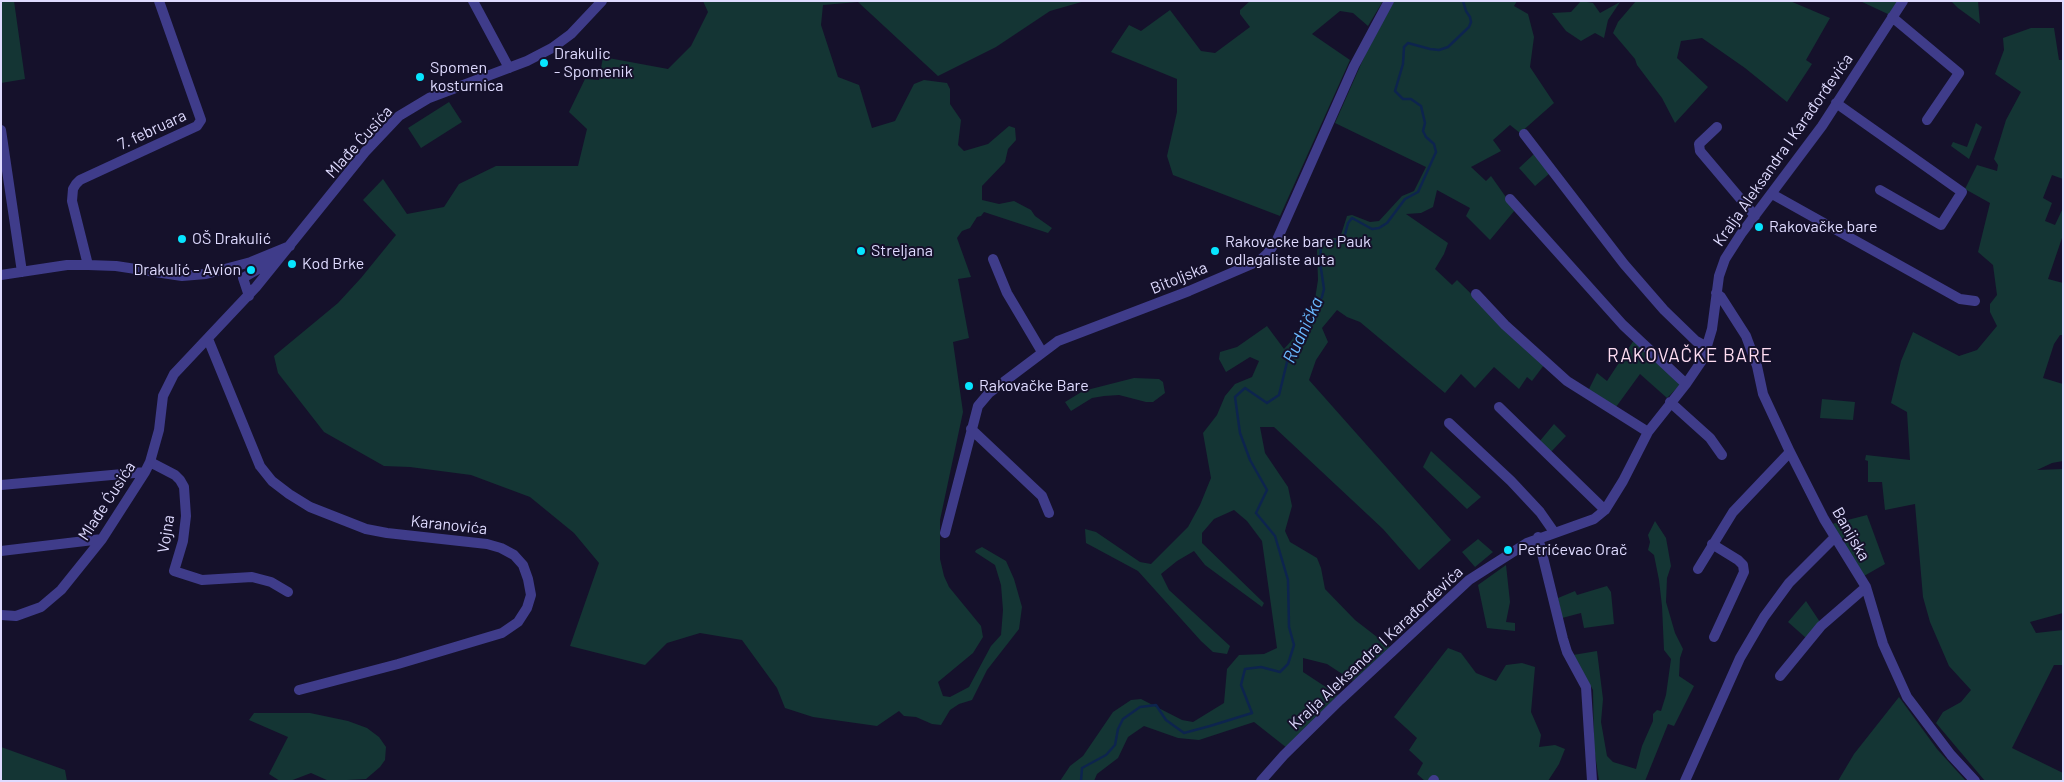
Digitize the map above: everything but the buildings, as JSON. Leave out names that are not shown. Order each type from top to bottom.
[{"type":"street","name":"7. februara","points":[[88,265],[72,201],[73,189],[76,184],[197,126],[202,120],[159,1]]},
{"type":"street","points":[[473,1],[509,68]]},
{"type":"street","name":"Mlađe Ćusića","points":[[1,615],[16,616],[41,607],[61,590],[102,538],[145,472],[150,462],[159,430],[163,396],[174,374],[249,296],[366,152],[400,116],[429,98],[509,68],[552,48],[571,34],[602,1]]},
{"type":"street","name":"Bitoljska","points":[[972,429],[978,406],[989,393],[1058,341],[1189,291],[1259,260],[1268,254],[1276,242],[1354,66],[1389,1]]},
{"type":"street","name":"Kralja Aleksandra I Karađorđevića","points":[[1261,781],[1284,755],[1333,707],[1469,580],[1538,537],[1594,519],[1604,510],[1623,481],[1648,432],[1703,359],[1712,329],[1720,270],[1725,259],[1805,151],[1903,1]]},
{"type":"street","points":[[1892,17],[1959,73],[1927,120]]},
{"type":"street","points":[[1836,103],[1962,192],[1941,225],[1880,190]]},
{"type":"street","points":[[1717,127],[1699,144],[1700,151],[1755,216]]},
{"type":"street","points":[[1,130],[22,272]]},
{"type":"street","points":[[1524,134],[1624,264],[1664,310],[1696,341],[1708,347]]},
{"type":"street","points":[[1772,194],[1960,299],[1975,300]]},
{"type":"street","points":[[1510,199],[1623,325],[1686,384]]},
{"type":"street","points":[[1,275],[67,265],[116,266],[182,276],[206,274],[289,249]]},
{"type":"street","name":"Mlađe Ćusića","points":[[249,296],[243,278],[289,249]]},
{"type":"street","points":[[993,259],[1008,293],[1042,352]]},
{"type":"street","name":"Banijska","points":[[1716,293],[1721,297],[1746,336],[1757,366],[1763,394],[1790,452],[1835,537],[1866,587],[1884,644],[1907,697],[1951,755],[1975,781]]},
{"type":"street","points":[[1476,294],[1505,325],[1567,381],[1648,432]]},
{"type":"street","name":"Karanovića","points":[[208,339],[260,466],[272,481],[289,494],[310,507],[366,529],[387,534],[487,544],[501,548],[514,555],[524,565],[528,579],[530,594],[527,608],[518,622],[502,632],[398,664],[299,690]]},
{"type":"street","points":[[1670,402],[1706,434],[1722,455]]},
{"type":"street","points":[[1499,407],[1604,510]]},
{"type":"street","points":[[1449,423],[1540,512],[1554,532]]},
{"type":"street","points":[[945,533],[972,429],[1042,496],[1049,513]]},
{"type":"street","points":[[1698,569],[1733,512],[1790,452]]},
{"type":"street","name":"Vojna","points":[[150,462],[175,475],[184,487],[186,516],[183,541],[174,571],[202,580],[252,577],[271,582],[288,592]]},
{"type":"street","points":[[1,485],[145,472]]},
{"type":"street","points":[[1538,537],[1567,652],[1586,687],[1592,781]]},
{"type":"street","points":[[1684,781],[1740,658],[1764,617],[1789,583],[1835,537]]},
{"type":"street","points":[[1,551],[102,538]]},
{"type":"street","points":[[1712,544],[1738,560],[1743,565],[1744,572],[1714,637]]},
{"type":"street","points":[[1780,676],[1821,626],[1866,587]]},
{"type":"green space","points":[[1,1],[14,1],[25,79],[1,83]]},
{"type":"green space","points":[[703,1],[1085,1],[1050,11],[996,47],[938,76],[858,2],[823,5],[821,25],[838,77],[859,85],[872,128],[895,121],[914,84],[924,80],[947,83],[950,89],[950,104],[961,120],[958,145],[964,151],[988,144],[1009,126],[1015,128],[1016,140],[1008,149],[1005,162],[982,186],[982,200],[999,204],[1014,201],[1031,210],[1035,216],[1052,228],[1048,233],[984,212],[981,216],[977,217],[970,228],[962,231],[957,238],[971,277],[958,279],[969,338],[953,342],[963,412],[940,520],[940,559],[949,587],[981,626],[983,637],[973,653],[938,682],[943,696],[950,697],[969,687],[991,646],[1001,635],[1003,610],[1001,585],[995,565],[975,552],[976,550],[982,547],[1006,561],[1014,579],[1022,607],[1019,629],[987,670],[972,700],[959,704],[950,710],[941,725],[932,724],[916,717],[904,716],[899,711],[877,726],[813,717],[785,708],[777,688],[742,640],[700,633],[667,643],[645,665],[570,646],[599,563],[574,533],[530,497],[471,475],[410,467],[384,466],[324,432],[278,373],[274,356],[338,303],[396,235],[363,200],[383,179],[407,214],[444,207],[459,184],[496,166],[578,166],[587,129],[569,112],[585,79],[599,80],[603,57],[668,69],[691,46],[708,12]]},
{"type":"green space","points":[[1250,1],[1383,1],[1368,26],[1353,13],[1340,11],[1312,34],[1350,60],[1280,216],[1173,175],[1167,156],[1177,112],[1177,79],[1111,52],[1129,25],[1141,31],[1170,10],[1201,51],[1215,53],[1250,27],[1240,14],[1240,10]]},
{"type":"green space","points":[[1394,1],[1517,1],[1514,6],[1528,14],[1534,37],[1530,67],[1554,103],[1520,133],[1510,125],[1493,140],[1501,151],[1471,167],[1486,181],[1491,176],[1515,210],[1490,240],[1466,216],[1470,208],[1437,190],[1433,207],[1421,213],[1406,214],[1448,243],[1435,269],[1452,285],[1457,280],[1544,365],[1532,381],[1527,377],[1519,389],[1494,367],[1475,388],[1461,374],[1445,393],[1360,322],[1347,317],[1337,310],[1322,328],[1328,342],[1316,360],[1309,380],[1451,540],[1419,570],[1383,529],[1274,427],[1260,427],[1265,453],[1288,487],[1292,506],[1285,531],[1290,542],[1317,558],[1325,589],[1355,620],[1390,647],[1353,681],[1327,664],[1303,658],[1303,672],[1338,695],[1287,748],[1254,722],[1199,740],[1178,738],[1144,726],[1128,737],[1118,758],[1097,774],[1094,781],[1060,781],[1070,766],[1083,756],[1113,712],[1131,700],[1141,699],[1182,720],[1193,722],[1224,703],[1227,669],[1239,655],[1264,654],[1277,648],[1262,541],[1247,521],[1234,510],[1214,519],[1202,533],[1202,543],[1264,603],[1262,607],[1205,565],[1194,551],[1177,561],[1161,574],[1169,590],[1230,646],[1227,654],[1213,652],[1201,641],[1138,571],[1086,543],[1085,529],[1096,532],[1140,562],[1151,564],[1188,527],[1200,505],[1211,478],[1203,433],[1217,415],[1225,396],[1235,384],[1252,377],[1259,361],[1250,357],[1226,372],[1219,359],[1220,352],[1237,347],[1267,326],[1284,349],[1292,340],[1315,299],[1318,280],[1317,250],[1323,241],[1326,238],[1340,238],[1347,216],[1352,215],[1370,222],[1379,221],[1402,196],[1414,191],[1426,167],[1335,123],[1365,55]]},
{"type":"green space","points":[[1581,1],[1593,3],[1600,13],[1620,2],[1608,20],[1604,38],[1595,33],[1581,41],[1566,31],[1552,13],[1571,12]]},
{"type":"green space","points":[[1636,1],[1790,1],[1830,18],[1806,60],[1812,64],[1787,102],[1745,68],[1702,38],[1681,41],[1677,58],[1708,87],[1675,123],[1662,98],[1637,65],[1635,59],[1613,33],[1618,22]]},
{"type":"green space","points":[[1860,1],[1898,1],[1890,15]]},
{"type":"green space","points":[[1951,1],[1978,1],[1980,24],[1958,8]]},
{"type":"green space","points":[[2031,28],[2054,28],[2059,60],[2063,60],[2063,179],[2052,175],[2043,198],[2052,203],[2045,221],[2055,225],[2063,208],[2063,235],[2048,279],[2063,283],[2063,335],[2060,335],[2054,344],[2043,378],[2063,384],[2063,461],[2052,463],[2037,470],[2063,469],[2063,613],[2030,622],[2036,633],[2063,630],[2063,665],[2054,665],[2012,748],[2063,773],[2063,781],[1985,781],[1936,723],[1943,712],[1961,702],[1971,690],[1949,666],[1930,622],[1923,597],[1915,504],[1885,510],[1882,482],[1868,482],[1868,461],[1865,460],[1866,455],[1910,460],[1907,412],[1891,403],[1901,361],[1913,332],[1959,356],[1977,350],[1997,326],[1990,312],[1990,304],[1997,295],[1993,265],[1978,252],[1990,203],[1965,189],[1977,165],[1997,171],[1998,165],[1994,159],[2006,120],[2021,92],[1995,74],[2004,50],[2003,38]]},
{"type":"green space","points":[[449,102],[462,122],[421,148],[408,128]]},
{"type":"green space","points":[[1976,123],[1982,127],[1969,159],[1951,146],[1953,142],[1967,147]]},
{"type":"green space","points":[[1534,154],[1550,173],[1535,186],[1519,168]]},
{"type":"green space","points":[[1634,340],[1681,384],[1667,398],[1640,374],[1616,407],[1588,391],[1597,373],[1607,381]]},
{"type":"green space","points":[[1134,378],[1159,379],[1163,382],[1165,393],[1153,402],[1119,395],[1092,398],[1071,411],[1065,402],[1083,391]]},
{"type":"green space","points":[[1822,399],[1855,402],[1853,420],[1820,418]]},
{"type":"green space","points":[[1554,424],[1566,436],[1550,453],[1539,442]]},
{"type":"green space","points":[[1431,451],[1481,497],[1467,509],[1423,467]]},
{"type":"green space","points":[[1867,515],[1885,564],[1864,576],[1832,524]]},
{"type":"green space","points":[[1655,521],[1666,538],[1671,566],[1667,578],[1666,602],[1675,633],[1683,649],[1680,658],[1679,676],[1694,686],[1674,726],[1668,724],[1645,781],[1599,781],[1594,747],[1593,690],[1573,655],[1597,651],[1603,699],[1601,722],[1607,756],[1613,762],[1636,769],[1642,746],[1653,721],[1653,714],[1657,710],[1661,711],[1666,695],[1671,659],[1664,650],[1659,580],[1654,555],[1648,550],[1650,542],[1648,535]]},
{"type":"green space","points":[[1478,539],[1493,552],[1475,567],[1462,552]]},
{"type":"green space","points":[[1506,565],[1510,602],[1506,622],[1515,623],[1515,631],[1487,628],[1478,585]]},
{"type":"green space","points":[[1607,586],[1611,592],[1614,624],[1584,628],[1581,613],[1562,618],[1558,598],[1575,591],[1577,595]]},
{"type":"green space","points":[[1806,601],[1820,622],[1806,638],[1788,622]]},
{"type":"green space","points":[[1448,648],[1461,653],[1476,673],[1496,681],[1506,665],[1522,663],[1535,667],[1531,712],[1541,735],[1539,747],[1555,745],[1565,749],[1559,764],[1548,781],[1425,781],[1417,774],[1423,763],[1409,750],[1417,738],[1394,717]]},
{"type":"green space","points":[[1899,697],[1937,749],[1966,781],[1838,781],[1854,754]]},
{"type":"green space","points":[[254,713],[310,713],[348,721],[367,728],[379,737],[386,747],[385,760],[366,779],[329,781],[311,773],[290,781],[280,781],[269,774],[288,737],[249,720]]},
{"type":"green space","points":[[1,747],[65,770],[67,781],[1,781]]},
{"type":"waterway","name":"Rudnička","points":[[1081,781],[1082,768],[1106,755],[1115,745],[1118,729],[1123,719],[1140,707],[1156,705],[1166,720],[1184,733],[1210,726],[1252,713],[1241,685],[1245,669],[1261,667],[1280,672],[1288,664],[1294,645],[1289,627],[1288,580],[1275,536],[1256,513],[1267,490],[1250,460],[1240,433],[1235,397],[1245,388],[1267,403],[1279,395],[1288,358],[1322,297],[1324,289],[1320,262],[1321,246],[1325,242],[1341,241],[1352,218],[1372,229],[1379,228],[1387,223],[1405,199],[1418,192],[1436,152],[1434,144],[1426,137],[1423,131],[1425,123],[1421,106],[1411,99],[1403,99],[1395,91],[1403,64],[1404,47],[1408,43],[1439,50],[1448,47],[1469,27],[1471,22],[1463,1]]},
{"type":"place","name":"Drakulic - Spomenik","points":[[544,63]]},
{"type":"place","name":"Spomen kosturnica","points":[[420,77]]},
{"type":"place","name":"Rakovačke bare","points":[[1759,227]]},
{"type":"place","name":"OŠ Drakulić","points":[[182,239]]},
{"type":"place","name":"Streljana","points":[[861,251]]},
{"type":"place","name":"Rakovacke bare Pauk odlagaliste auta","points":[[1215,251]]},
{"type":"place","name":"Kod Brke","points":[[292,264]]},
{"type":"place","name":"Drakulić - Avion","points":[[251,270]]},
{"type":"place","name":"Rakovačke Bare","points":[[969,386]]},
{"type":"place","name":"Petrićevac Orač","points":[[1508,550]]},
{"type":"district","name":"RAKOVAČKE BARE","points":[[1690,356]]}]
